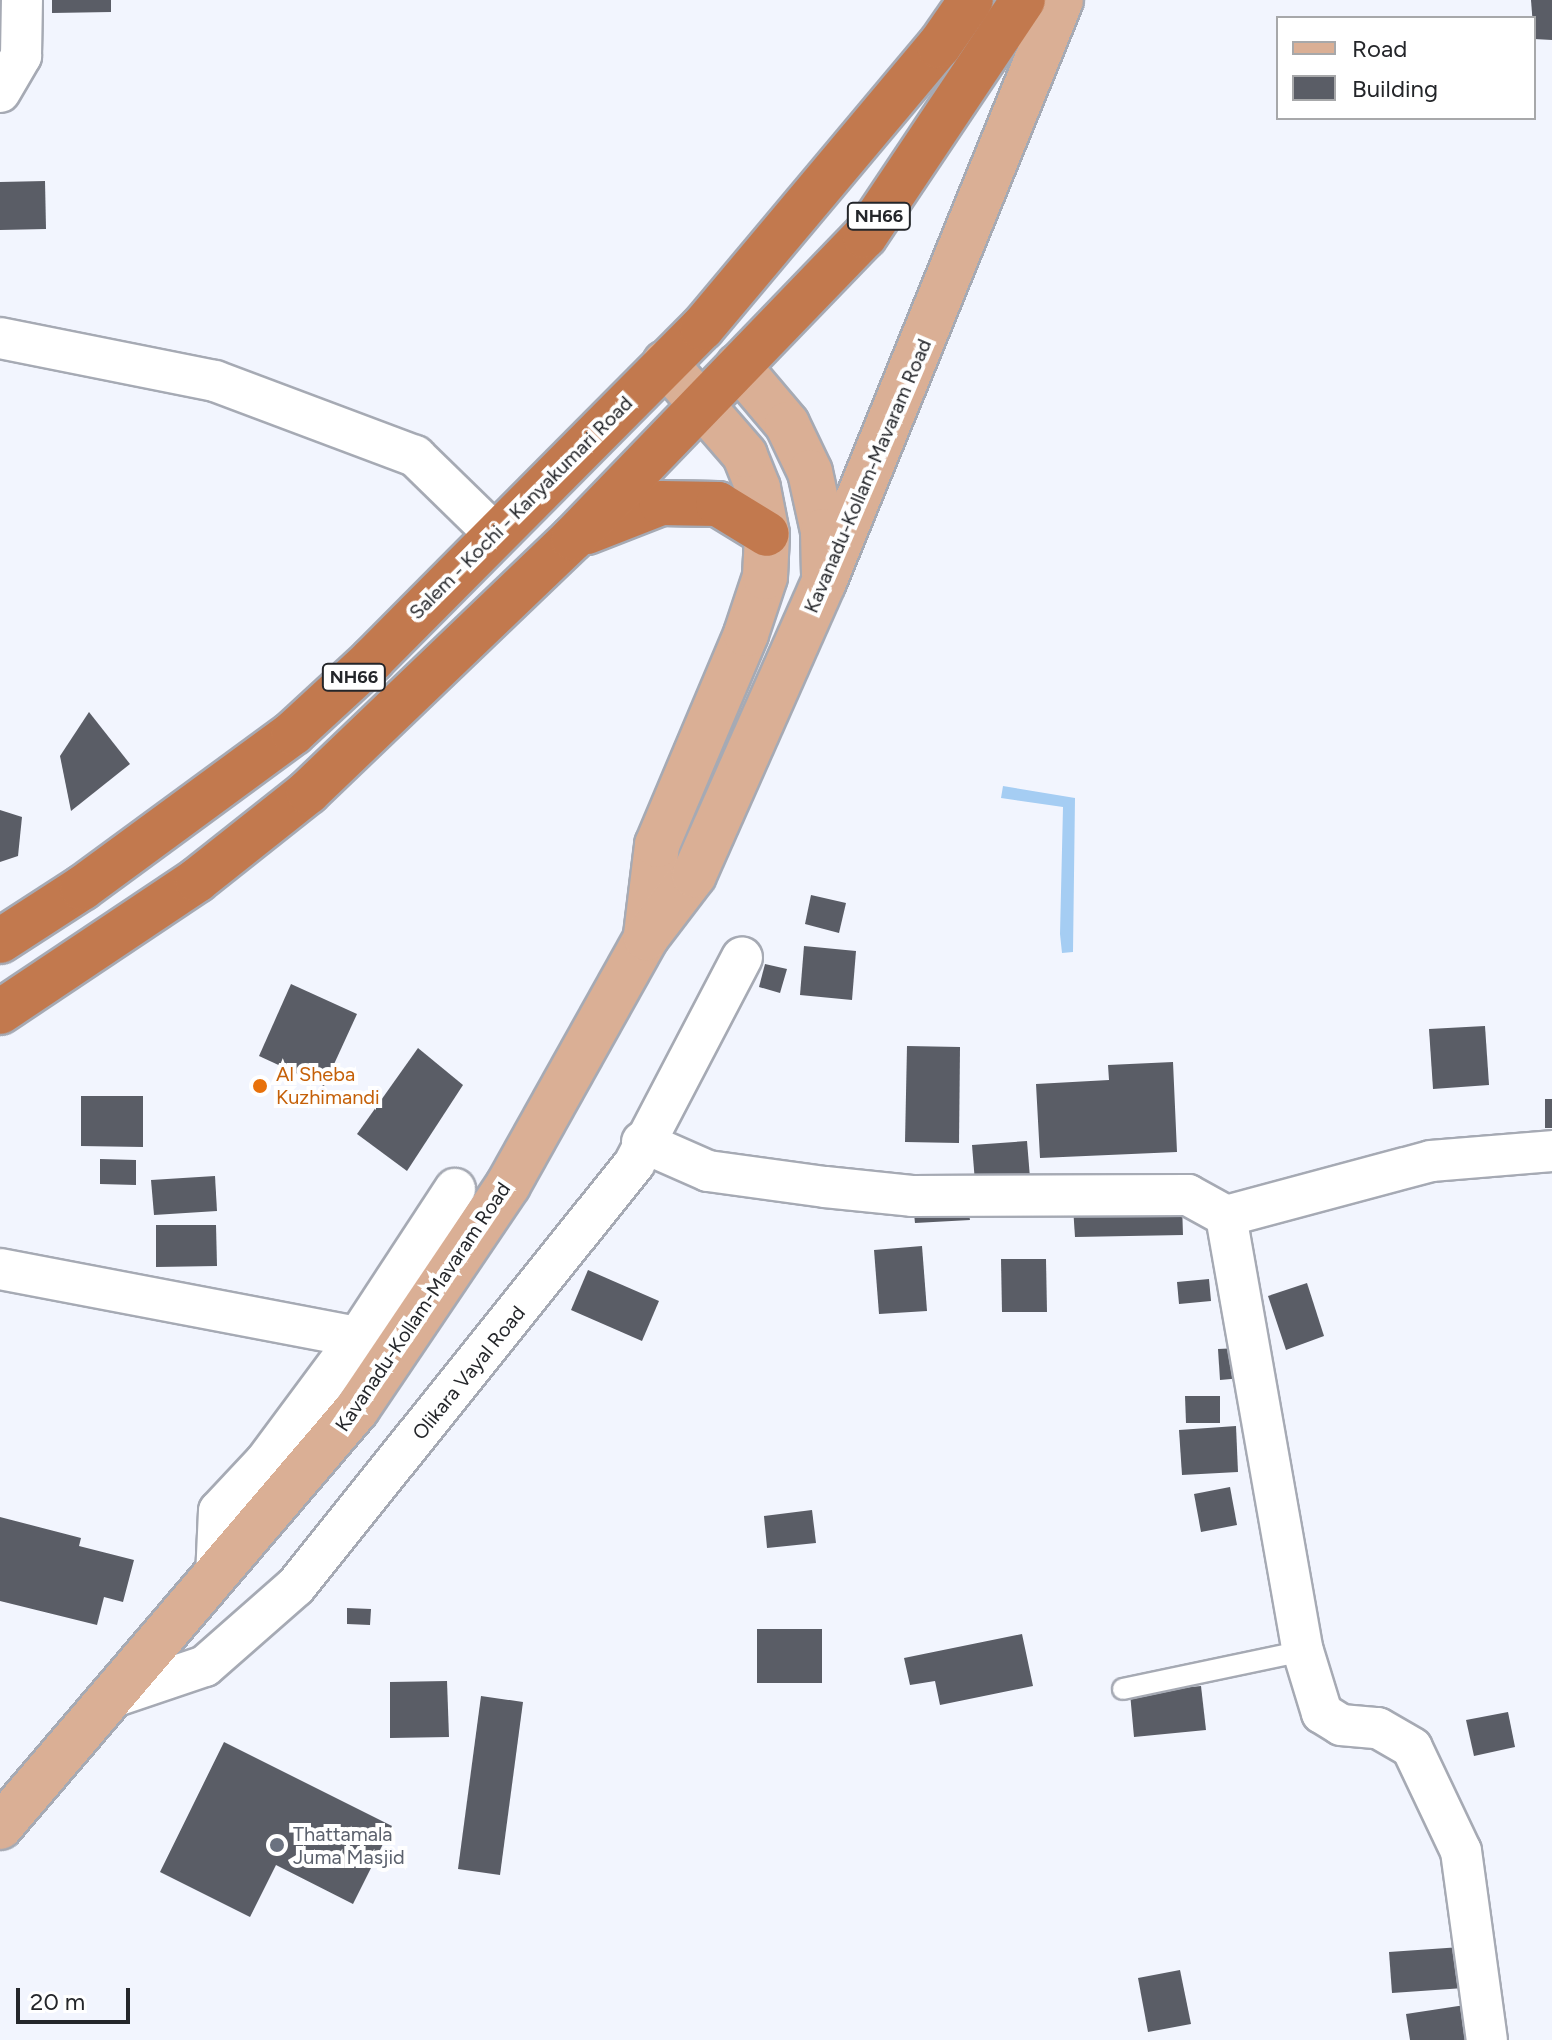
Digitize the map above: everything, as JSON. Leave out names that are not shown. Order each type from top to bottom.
[{"type":"highway","name":"Salem - Kochi - Kanyakumari Road","points":[[0,941],[82,888],[293,733],[702,328],[826,183],[971,0]]},
{"type":"highway","name":"NH66","points":[[0,1012],[197,880],[308,792],[573,538],[865,236],[1023,0]]},
{"type":"highway","points":[[573,538],[661,503],[718,504],[767,534]]},
{"type":"main road","name":"Kavanadu-Kollam-Mavaram Road","points":[[0,1827],[357,1409],[508,1185],[646,938],[694,875],[824,582],[1061,0]]},
{"type":"main road","name":"Kavanadu-Kollam-Mavaram Road","points":[[646,938],[657,845],[746,634],[765,577],[767,534],[758,488],[745,455],[665,363]]},
{"type":"main road","points":[[738,366],[787,424],[810,472],[823,531],[824,582]]},
{"type":"street","points":[[0,92],[21,56],[22,0]]},
{"type":"street","points":[[0,338],[215,381],[415,456],[496,535]]},
{"type":"street","name":"Olikara Vayal Road","points":[[107,1699],[205,1666],[296,1586],[511,1323],[634,1164],[642,1142],[742,957]]},
{"type":"street","points":[[642,1142],[708,1171],[825,1187],[912,1196],[1188,1195],[1226,1216],[1431,1161],[1552,1151]]},
{"type":"street","points":[[216,1576],[219,1511],[265,1462],[358,1337],[455,1189]]},
{"type":"street","points":[[1226,1216],[1303,1651],[1322,1713],[1341,1725],[1378,1728],[1412,1748],[1461,1851],[1487,2040]]},
{"type":"street","points":[[0,1269],[358,1337]]},
{"type":"lane","points":[[1123,1689],[1303,1651]]},
{"type":"water","points":[[1003,786],[1075,798],[1073,952],[1062,953],[1060,934],[1063,807],[1001,798]]},
{"type":"building","points":[[52,0],[111,0],[111,12],[52,13]]},
{"type":"building","points":[[1531,0],[1552,0],[1552,40],[1536,39],[1536,16],[1532,16]]},
{"type":"building","points":[[45,181],[46,229],[0,230],[0,182]]},
{"type":"building","points":[[89,712],[130,764],[71,811],[60,756]]},
{"type":"building","points":[[0,810],[22,817],[18,856],[0,862]]},
{"type":"building","points":[[811,895],[846,903],[839,933],[805,924]]},
{"type":"building","points":[[804,946],[856,951],[852,1000],[800,995]]},
{"type":"building","points":[[765,964],[787,969],[780,993],[759,987]]},
{"type":"building","points":[[291,984],[357,1014],[324,1086],[259,1056]]},
{"type":"building","points":[[1485,1026],[1489,1085],[1433,1089],[1429,1029]]},
{"type":"building","points":[[907,1046],[960,1047],[959,1143],[905,1142]]},
{"type":"building","points":[[418,1048],[463,1085],[407,1171],[357,1134]]},
{"type":"building","points":[[1173,1062],[1177,1152],[1040,1158],[1036,1084],[1109,1080],[1108,1065]]},
{"type":"building","points":[[81,1096],[143,1096],[143,1147],[81,1146]]},
{"type":"building","points":[[1545,1099],[1552,1099],[1552,1128],[1545,1128]]},
{"type":"building","points":[[1027,1141],[1030,1178],[975,1182],[972,1145]]},
{"type":"building","points":[[100,1159],[136,1160],[136,1185],[100,1184]]},
{"type":"building","points":[[215,1176],[217,1211],[154,1215],[151,1180]]},
{"type":"building","points":[[967,1201],[970,1220],[915,1223],[913,1205]]},
{"type":"building","points":[[1182,1204],[1183,1235],[1075,1237],[1073,1207]]},
{"type":"building","points":[[156,1225],[216,1225],[217,1266],[156,1267]]},
{"type":"building","points":[[922,1246],[927,1311],[879,1314],[874,1250]]},
{"type":"building","points":[[1001,1259],[1046,1259],[1047,1312],[1002,1312]]},
{"type":"building","points":[[588,1270],[659,1301],[642,1341],[571,1310]]},
{"type":"building","points":[[1209,1279],[1211,1301],[1179,1304],[1177,1282]]},
{"type":"building","points":[[1307,1283],[1324,1336],[1286,1350],[1268,1296]]},
{"type":"building","points":[[1239,1348],[1242,1378],[1220,1380],[1218,1349]]},
{"type":"building","points":[[1185,1396],[1220,1396],[1220,1423],[1186,1423]]},
{"type":"building","points":[[1236,1426],[1238,1472],[1182,1475],[1179,1430]]},
{"type":"building","points":[[1230,1487],[1237,1525],[1201,1532],[1194,1494]]},
{"type":"building","points":[[812,1510],[816,1543],[767,1548],[764,1516]]},
{"type":"building","points":[[0,1517],[81,1538],[79,1546],[134,1560],[123,1602],[104,1597],[97,1625],[0,1601]]},
{"type":"building","points":[[347,1608],[371,1609],[370,1625],[347,1624]]},
{"type":"building","points":[[757,1629],[822,1629],[822,1683],[757,1683]]},
{"type":"building","points":[[1022,1634],[1033,1686],[940,1705],[935,1681],[910,1685],[904,1658]]},
{"type":"building","points":[[447,1681],[449,1737],[390,1738],[390,1682]]},
{"type":"building","points":[[1201,1686],[1206,1730],[1134,1737],[1130,1693]]},
{"type":"building","points":[[481,1696],[523,1702],[500,1875],[458,1869]]},
{"type":"building","points":[[1508,1712],[1515,1747],[1474,1756],[1466,1720]]},
{"type":"building","name":"Thattamala Juma Masjid","points":[[224,1742],[392,1826],[353,1904],[276,1865],[250,1917],[160,1872]]},
{"type":"building","points":[[1461,1947],[1464,1988],[1392,1993],[1389,1952]]},
{"type":"building","points":[[1180,1970],[1191,2024],[1148,2032],[1138,1978]]},
{"type":"building","points":[[1465,2005],[1471,2040],[1410,2040],[1406,2014]]},
{"type":"place","name":"Al Sheba Kuzhimandi","points":[[260,1086]]},
{"type":"place","name":"Thattamala Juma Masjid","points":[[277,1845]]}]
